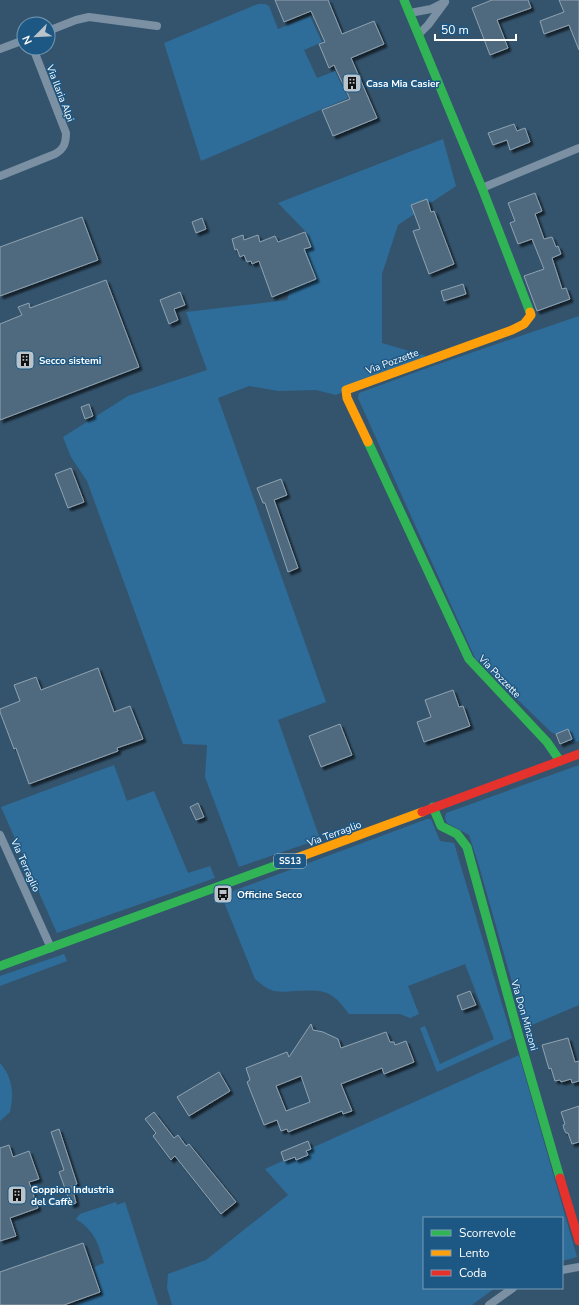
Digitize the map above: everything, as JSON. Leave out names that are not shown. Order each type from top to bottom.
[{"type":"street","name":"Via Pozzette","points":[[404,0],[482,188],[531,315],[524,324],[512,330],[346,390],[346,398],[469,659],[547,742],[560,761]]},
{"type":"street","points":[[410,13],[431,9],[446,1]]},
{"type":"street","points":[[419,34],[428,25],[446,1]]},
{"type":"street","points":[[56,28],[76,20],[90,17],[156,26]]},
{"type":"street","points":[[0,49],[16,43]]},
{"type":"street","name":"Via Ilaria Alpi","points":[[0,176],[55,154],[66,142],[66,133],[36,56]]},
{"type":"street","points":[[482,188],[579,148]]},
{"type":"street","name":"Via Terraglio","points":[[0,966],[579,754]]},
{"type":"street","name":"Via Don Minzoni","points":[[433,808],[441,826],[456,832],[463,839],[467,847],[520,1040],[579,1241]]},
{"type":"street","name":"Via Terraglio","points":[[0,835],[51,948]]},
{"type":"street","points":[[563,1270],[579,1266]]},
{"type":"street","points":[[489,1305],[512,1289]]},
{"type":"shaded area","points":[[258,4],[265,4],[269,6],[278,29],[310,16],[322,42],[304,50],[317,78],[335,71],[348,98],[201,161],[164,43]]},
{"type":"shaded area","points":[[443,139],[456,186],[398,225],[382,274],[382,343],[430,357],[368,380],[336,395],[316,390],[278,391],[249,386],[218,398],[326,702],[278,720],[320,839],[239,867],[205,777],[207,745],[183,744],[87,481],[71,457],[63,437],[128,396],[207,370],[186,312],[287,300],[308,234],[278,203]]},
{"type":"shaded area","points":[[579,316],[579,741],[573,743],[551,732],[475,658],[358,398],[359,393]]},
{"type":"shaded area","points":[[114,765],[127,801],[154,791],[188,873],[210,866],[215,878],[57,933],[1,807]]},
{"type":"shaded area","points":[[579,765],[579,1005],[525,1028],[469,835],[447,823],[445,818],[446,813]]},
{"type":"shaded area","points":[[427,819],[431,819],[440,841],[454,843],[512,1038],[437,1072],[420,1028],[425,1026],[440,1064],[494,1039],[465,964],[408,986],[419,1014],[410,1018],[400,1014],[349,1014],[336,999],[325,992],[274,991],[266,988],[255,979],[224,902],[225,894]]},
{"type":"shaded area","points":[[64,954],[67,961],[0,986],[0,976]]},
{"type":"shaded area","points":[[519,1055],[577,1257],[563,1261],[563,1217],[423,1217],[423,1289],[494,1289],[472,1305],[172,1305],[167,1288],[168,1274],[206,1260],[288,1195],[265,1169]]},
{"type":"shaded area","points":[[0,1063],[8,1074],[10,1080],[12,1099],[10,1112],[0,1121]]},
{"type":"shaded area","points":[[116,1202],[117,1205],[125,1202],[158,1305],[71,1305],[102,1294],[94,1267],[104,1263],[100,1249],[92,1233],[76,1219],[80,1214]]},
{"type":"building","name":"Casa Mia Casier","points":[[275,0],[328,0],[342,34],[374,21],[384,44],[351,58],[377,118],[333,136],[322,110],[350,99],[334,65],[329,68],[319,44],[325,42],[311,11],[284,22]]},
{"type":"building","points":[[492,0],[528,0],[531,8],[497,20],[508,48],[490,55],[472,8]]},
{"type":"building","points":[[559,0],[579,0],[579,50],[569,25],[544,34],[540,21],[564,12]]},
{"type":"building","points":[[514,124],[517,131],[525,128],[530,142],[510,150],[507,140],[493,145],[488,133]]},
{"type":"building","points":[[535,193],[542,211],[535,214],[544,239],[552,237],[556,247],[558,246],[561,254],[552,258],[562,289],[566,288],[570,299],[537,311],[524,276],[544,269],[532,239],[518,244],[510,223],[515,221],[508,203]]},
{"type":"building","points":[[427,199],[431,212],[434,211],[454,264],[429,274],[413,231],[420,229],[411,205]]},
{"type":"building","points":[[82,217],[98,260],[0,296],[0,247]]},
{"type":"building","points":[[202,218],[206,229],[196,233],[192,222]]},
{"type":"building","points":[[305,232],[311,247],[304,249],[316,279],[272,297],[259,261],[252,264],[251,261],[247,262],[244,255],[240,257],[237,249],[235,250],[232,239],[243,235],[244,240],[258,235],[260,242],[275,236],[278,242]]},
{"type":"building","points":[[106,280],[139,367],[0,420],[0,324],[22,315],[18,307],[29,303],[30,308]]},
{"type":"building","points":[[463,284],[466,294],[444,301],[441,291]]},
{"type":"building","points":[[180,292],[185,305],[174,309],[178,320],[169,324],[160,300]]},
{"type":"building","points":[[89,404],[93,416],[85,419],[81,407]]},
{"type":"building","points":[[71,468],[84,502],[68,508],[55,474]]},
{"type":"building","points":[[281,479],[287,495],[274,500],[298,568],[288,572],[265,503],[263,503],[257,488]]},
{"type":"building","points":[[98,668],[114,712],[130,706],[143,739],[117,748],[118,751],[29,784],[16,748],[14,749],[0,712],[0,709],[20,701],[14,685],[36,677],[41,690]]},
{"type":"building","points":[[453,690],[459,707],[463,706],[470,726],[424,742],[417,722],[431,717],[425,700]]},
{"type":"building","points":[[340,724],[352,755],[321,767],[309,736]]},
{"type":"building","points":[[568,729],[572,739],[560,744],[556,734]]},
{"type":"building","points":[[198,803],[204,817],[196,820],[190,807]]},
{"type":"building","points":[[470,991],[476,1005],[462,1010],[457,996]]},
{"type":"building","points":[[311,1024],[313,1030],[323,1032],[338,1039],[341,1048],[386,1032],[390,1042],[394,1042],[395,1045],[406,1041],[414,1062],[384,1074],[382,1068],[341,1084],[352,1111],[343,1114],[342,1111],[288,1132],[287,1129],[281,1131],[277,1120],[264,1125],[247,1082],[250,1080],[246,1068],[287,1052],[289,1057]],"holes":[[[301,1076],[310,1102],[286,1111],[276,1086]]]},
{"type":"building","points":[[568,1038],[575,1062],[579,1061],[579,1081],[572,1083],[571,1079],[561,1082],[560,1080],[555,1081],[551,1068],[549,1069],[542,1045]]},
{"type":"building","points":[[219,1072],[230,1091],[189,1116],[177,1097]]},
{"type":"building","points":[[579,1106],[579,1142],[572,1144],[568,1133],[566,1133],[564,1129],[563,1125],[565,1124],[561,1112]]},
{"type":"building","points":[[154,1112],[174,1138],[178,1135],[186,1146],[189,1144],[236,1202],[221,1214],[175,1156],[171,1160],[153,1136],[156,1133],[145,1119]]},
{"type":"building","points":[[59,1129],[77,1184],[72,1186],[76,1203],[71,1205],[59,1172],[64,1170],[51,1132]]},
{"type":"building","points":[[308,1141],[311,1149],[306,1151],[308,1155],[296,1160],[295,1157],[284,1161],[281,1152]]},
{"type":"building","name":"Goppion Industria del Caffè","points":[[9,1145],[13,1157],[29,1151],[39,1179],[29,1182],[38,1208],[10,1218],[16,1236],[0,1241],[0,1148]]},
{"type":"building","points":[[83,1243],[100,1292],[64,1305],[0,1305],[0,1272]]},
{"type":"traffic: fast","points":[[404,0],[482,188],[530,312]]},
{"type":"traffic: fast","points":[[368,442],[469,659],[547,742],[560,761]]},
{"type":"traffic: fast","points":[[433,807],[441,826],[457,834],[467,847],[560,1178]]},
{"type":"traffic: fast","points":[[0,966],[283,863]]},
{"type":"traffic: slow","points":[[368,442],[347,398],[346,390],[512,330],[524,324],[531,315],[530,312]]},
{"type":"traffic: slow","points":[[283,863],[422,812]]},
{"type":"traffic: jam","points":[[422,812],[579,754]]},
{"type":"traffic: jam","points":[[560,1178],[579,1241]]},
{"type":"place","name":"Casa Mia Casier","points":[[352,83]]},
{"type":"place","name":"Secco sistemi","points":[[25,360]]},
{"type":"place","name":"Officine Secco","points":[[223,894]]},
{"type":"place","name":"Goppion Industria del Caffè","points":[[17,1195]]}]
